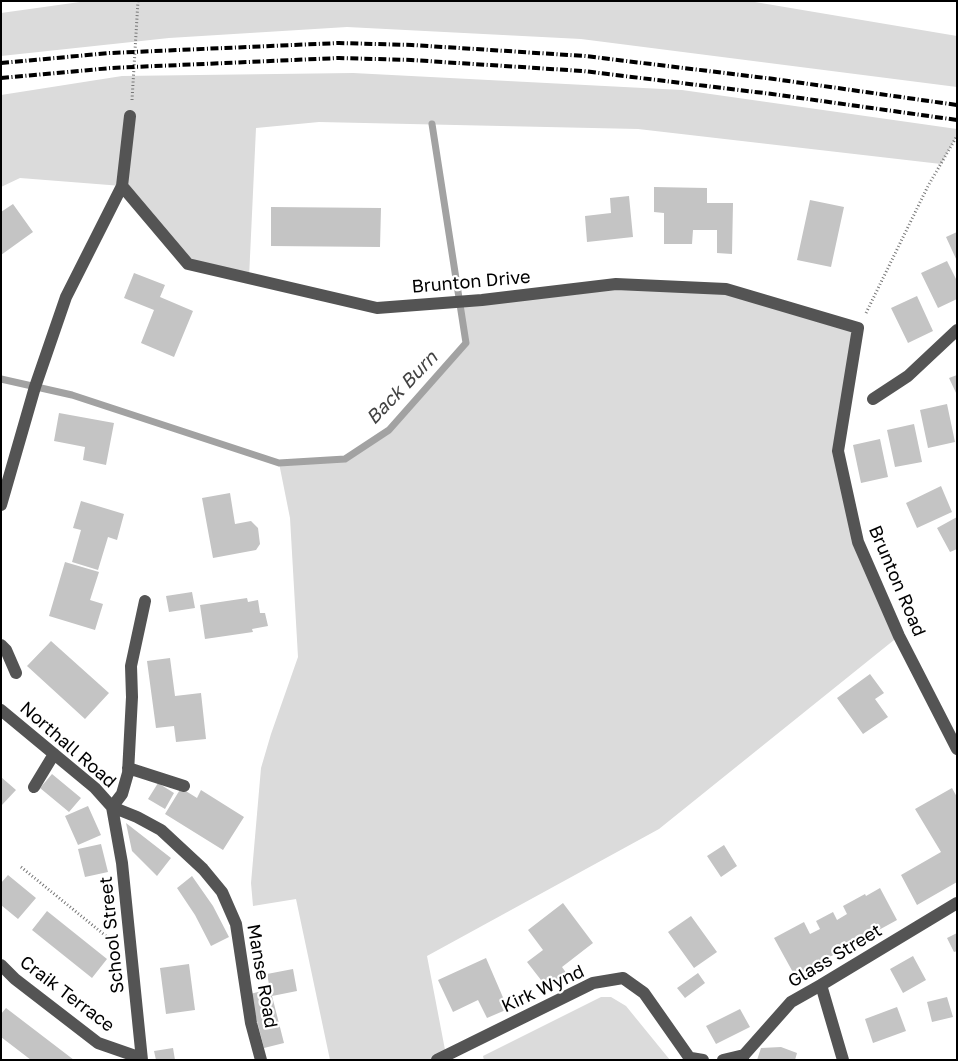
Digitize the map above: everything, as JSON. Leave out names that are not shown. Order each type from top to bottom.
[{"type":"street","points":[[1,505],[35,387],[66,297],[122,186],[130,116]]},
{"type":"street","name":"Brunton Drive","points":[[122,186],[188,264],[377,308],[482,300],[616,284],[726,289],[858,328]]},
{"type":"street","name":"Brunton Road","points":[[858,328],[838,450],[858,542],[899,636],[957,749]]},
{"type":"street","points":[[873,399],[908,376],[957,330]]},
{"type":"street","points":[[112,807],[122,794],[128,768],[132,697],[131,666],[145,601]]},
{"type":"street","points":[[1,645],[6,650],[16,673]]},
{"type":"street","name":"Northall Road","points":[[1,710],[95,788],[112,807]]},
{"type":"street","points":[[34,787],[54,754]]},
{"type":"street","points":[[128,768],[184,786]]},
{"type":"street","name":"Manse Road","points":[[112,807],[137,817],[161,830],[203,869],[222,892],[236,924],[251,1023],[261,1060]]},
{"type":"street","name":"School Street","points":[[112,807],[122,862],[141,1059]]},
{"type":"street","name":"Glass Street","points":[[743,1057],[791,1002],[957,903]]},
{"type":"street","name":"Craik Terrace","points":[[1,965],[15,980],[98,1043],[141,1059]]},
{"type":"street","name":"Kirk Wynd","points":[[437,1060],[593,984],[623,978],[644,993],[695,1059]]},
{"type":"street","points":[[821,985],[843,1060]]},
{"type":"street","points":[[723,1060],[743,1057]]},
{"type":"path","points":[[134,87],[138,1]]},
{"type":"path","points":[[858,328],[928,186],[957,136]]},
{"type":"path","points":[[21,867],[132,957]]},
{"type":"shaded area","points":[[87,1],[749,1],[957,36],[957,87],[581,39],[347,27],[169,38],[1,56],[1,13]]},
{"type":"shaded area","points":[[353,73],[682,90],[957,129],[957,136],[941,164],[638,129],[319,122],[256,128],[249,278],[188,264],[122,186],[20,178],[1,187],[1,95],[122,76]]},
{"type":"shaded area","points":[[616,284],[726,289],[858,328],[838,451],[858,542],[899,636],[659,829],[427,956],[446,1055],[438,1060],[330,1060],[296,899],[253,906],[251,883],[261,768],[298,657],[290,518],[279,463],[345,459],[389,430],[466,343],[459,302]]},
{"type":"shaded area","points":[[601,997],[611,997],[626,1006],[670,1060],[484,1060],[483,1056]]},
{"type":"building","points":[[654,187],[707,188],[707,203],[733,203],[732,254],[717,253],[717,230],[693,230],[692,244],[664,244],[664,213],[654,212]]},
{"type":"building","points":[[629,196],[633,237],[587,242],[585,216],[611,213],[610,198]]},
{"type":"building","points":[[810,200],[844,207],[831,267],[797,260]]},
{"type":"building","points":[[13,204],[33,232],[1,255],[1,212]]},
{"type":"building","points":[[271,207],[381,208],[380,247],[271,246]]},
{"type":"building","points":[[957,232],[957,261],[946,237]]},
{"type":"building","points":[[947,261],[957,281],[957,299],[938,308],[921,273]]},
{"type":"building","points":[[134,273],[165,285],[160,297],[193,311],[174,357],[141,343],[154,310],[124,298]]},
{"type":"building","points":[[917,296],[933,331],[908,343],[891,308]]},
{"type":"building","points":[[957,375],[957,395],[949,378]]},
{"type":"building","points":[[947,404],[955,442],[928,448],[920,410]]},
{"type":"building","points":[[59,413],[114,423],[106,465],[83,460],[85,447],[54,441]]},
{"type":"building","points":[[914,424],[922,462],[895,467],[887,430]]},
{"type":"building","points":[[880,439],[888,477],[861,483],[853,445]]},
{"type":"building","points":[[941,486],[952,512],[917,528],[906,503]]},
{"type":"building","points":[[230,493],[235,524],[251,521],[258,528],[260,544],[256,550],[213,558],[202,498]]},
{"type":"building","points":[[81,501],[124,514],[117,540],[108,537],[98,570],[72,562],[81,530],[73,528]]},
{"type":"building","points":[[957,517],[957,549],[950,552],[937,528]]},
{"type":"building","points":[[65,562],[99,572],[90,600],[103,604],[95,630],[49,616]]},
{"type":"building","points":[[192,592],[195,608],[169,612],[166,596]]},
{"type":"building","points":[[247,598],[248,602],[258,600],[260,613],[265,613],[268,626],[252,629],[253,632],[205,639],[200,605]]},
{"type":"building","points":[[51,641],[109,693],[85,719],[27,666]]},
{"type":"building","points":[[170,658],[175,696],[201,693],[206,739],[176,742],[174,726],[156,728],[147,661]]},
{"type":"building","points":[[870,674],[884,693],[875,699],[888,717],[863,734],[837,698]]},
{"type":"building","points":[[52,774],[81,798],[69,812],[40,788]]},
{"type":"building","points":[[1,777],[16,790],[1,806]]},
{"type":"building","points":[[158,783],[174,793],[165,809],[148,799]]},
{"type":"building","points":[[181,788],[197,798],[201,790],[244,817],[223,850],[165,814]]},
{"type":"building","points":[[952,788],[957,797],[957,882],[917,905],[901,875],[941,852],[915,809]]},
{"type":"building","points":[[88,806],[101,835],[78,845],[65,816]]},
{"type":"building","points":[[126,823],[171,858],[157,876],[132,851]]},
{"type":"building","points":[[101,844],[108,872],[85,877],[78,849]]},
{"type":"building","points":[[724,845],[737,866],[721,877],[707,856]]},
{"type":"building","points":[[8,875],[36,898],[18,919],[1,905],[1,883]]},
{"type":"building","points":[[192,876],[213,906],[229,937],[211,946],[195,915],[177,888]]},
{"type":"building","points":[[880,888],[897,920],[795,976],[774,938],[804,922],[810,934],[820,929],[816,921],[833,912],[837,920],[847,914],[843,906]]},
{"type":"building","points":[[563,903],[593,943],[562,967],[567,974],[548,989],[527,962],[543,950],[528,930]]},
{"type":"building","points":[[47,911],[107,959],[92,978],[32,930]]},
{"type":"building","points":[[691,916],[717,952],[694,968],[668,932]]},
{"type":"building","points":[[957,933],[957,951],[954,952],[947,938]]},
{"type":"building","points":[[913,956],[926,980],[903,993],[890,969]]},
{"type":"building","points":[[486,958],[508,1009],[487,1018],[478,1000],[453,1012],[438,980]]},
{"type":"building","points":[[189,964],[195,1010],[166,1014],[160,968]]},
{"type":"building","points":[[293,969],[297,991],[272,996],[284,1043],[264,1048],[250,994],[270,989],[267,974]]},
{"type":"building","points":[[698,973],[705,983],[685,998],[677,988]]},
{"type":"building","points":[[947,997],[953,1017],[932,1022],[927,1002]]},
{"type":"building","points":[[897,1007],[906,1031],[873,1043],[865,1019]]},
{"type":"building","points":[[6,1008],[74,1060],[31,1060],[1,1037],[1,1014]]},
{"type":"building","points":[[740,1009],[750,1027],[716,1044],[706,1026]]},
{"type":"building","points":[[781,1047],[797,1053],[795,1060],[757,1060],[761,1048]]},
{"type":"building","points":[[173,1048],[175,1060],[156,1060],[154,1051]]},
{"type":"waterway","name":"Back Burn","points":[[1,379],[72,395],[279,463],[345,459],[389,430],[466,343],[432,124]]},
{"type":"railway","points":[[1,63],[110,53],[339,43],[412,45],[585,56],[774,79],[957,105]]},
{"type":"railway","points":[[1,78],[111,68],[339,58],[411,60],[583,71],[772,94],[957,120]]}]
